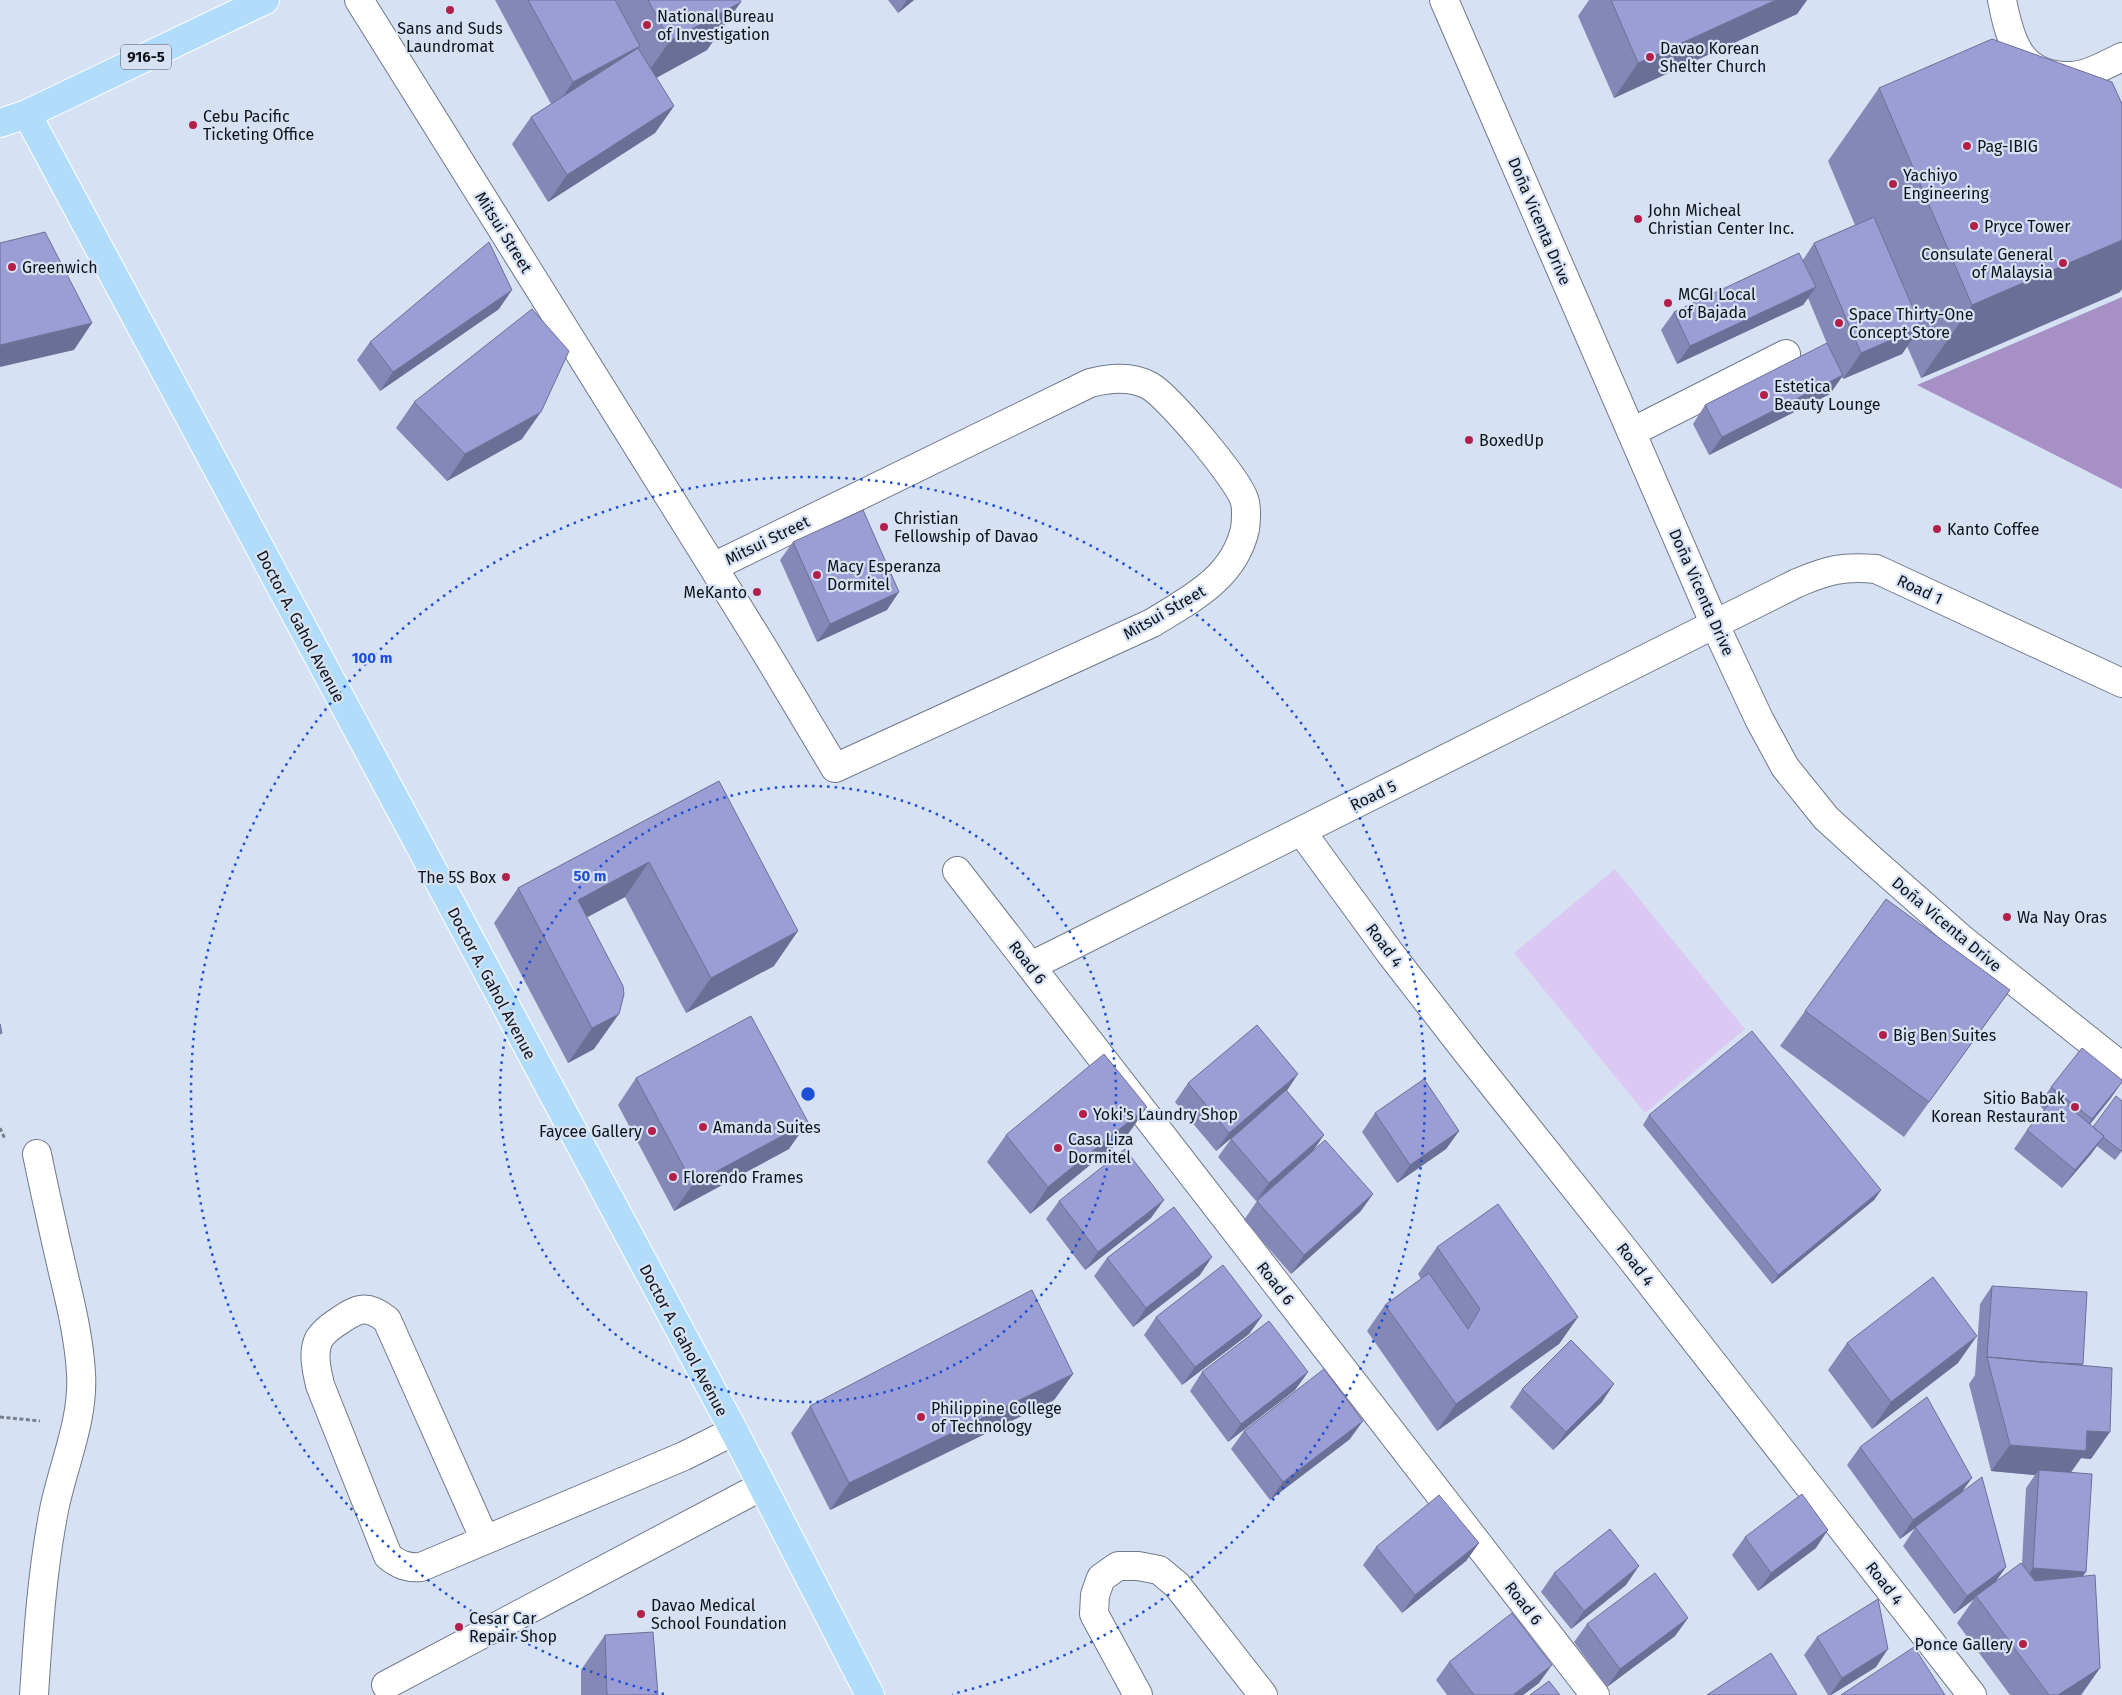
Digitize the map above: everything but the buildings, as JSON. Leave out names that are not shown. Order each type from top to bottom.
[{"type":"main road","name":"916-5","points":[[0,123],[27,114],[265,0]]},
{"type":"main road","name":"Doctor A. Gahol Avenue","points":[[27,114],[734,1431],[870,1695]]},
{"type":"street","name":"Mitsui Street","points":[[359,0],[762,646],[835,768],[1143,627],[1184,604],[1218,580],[1236,554],[1245,528],[1245,500],[1231,475],[1164,397],[1149,386],[1128,379],[1106,379],[1090,383],[713,567]]},
{"type":"street","name":"Doña Vicenta Drive","points":[[1444,0],[1715,625],[1759,719],[1785,767],[1826,818],[1871,859],[1963,940],[2122,1067]]},
{"type":"street","points":[[2002,0],[2008,32],[2017,52],[2033,67],[2053,74],[2072,76],[2122,57]]},
{"type":"street","points":[[1632,432],[1786,354]]},
{"type":"street","name":"Road 1","points":[[1715,625],[1797,583],[1826,571],[1855,567],[1876,569],[2122,684]]},
{"type":"street","name":"Road 5","points":[[1031,966],[1715,625]]},
{"type":"street","name":"Road 4","points":[[1301,831],[1390,953],[1466,1051],[1630,1257],[1972,1695]]},
{"type":"street","name":"Road 6","points":[[957,870],[1595,1695]]},
{"type":"street","points":[[34,1695],[40,1609],[46,1558],[55,1508],[76,1425],[81,1373],[72,1308],[37,1154]]},
{"type":"street","points":[[485,1540],[387,1320],[379,1314],[366,1310],[355,1310],[327,1328],[319,1340],[316,1352],[320,1385],[388,1556],[400,1565],[411,1568],[421,1567],[485,1540],[684,1456],[734,1431]]},
{"type":"street","points":[[386,1685],[762,1486]]},
{"type":"street","points":[[1138,1695],[1094,1614],[1095,1595],[1101,1578],[1118,1566],[1138,1566],[1158,1570],[1177,1585],[1263,1695]]},
{"type":"shaded area","points":[[2122,297],[2122,489],[1917,385]]},
{"type":"shaded area","points":[[1615,869],[1745,1029],[1645,1113],[1514,953]]},
{"type":"place","name":"Sans and Suds Laundromat","points":[[450,10]]},
{"type":"place","name":"National Bureau of Investigation","points":[[647,25]]},
{"type":"place","name":"Davao Korean Shelter Church","points":[[1650,57]]},
{"type":"place","name":"Cebu Pacific Ticketing Office","points":[[193,125]]},
{"type":"place","name":"Pag-IBIG","points":[[1967,146]]},
{"type":"place","name":"Yachiyo Engineering","points":[[1893,184]]},
{"type":"place","name":"John Micheal Christian Center Inc.","points":[[1638,219]]},
{"type":"place","name":"Pryce Tower","points":[[1974,226]]},
{"type":"place","name":"Consulate General of Malaysia","points":[[2063,263]]},
{"type":"place","name":"Greenwich","points":[[12,267]]},
{"type":"place","name":"MCGI Local of Bajada","points":[[1668,303]]},
{"type":"place","name":"Space Thirty-One Concept Store","points":[[1839,323]]},
{"type":"place","name":"Estetica Beauty Lounge","points":[[1764,395]]},
{"type":"place","name":"BoxedUp","points":[[1469,440]]},
{"type":"place","name":"Christian Fellowship of Davao","points":[[884,527]]},
{"type":"place","name":"Kanto Coffee","points":[[1937,529]]},
{"type":"place","name":"Macy Esperanza Dormitel","points":[[817,575]]},
{"type":"place","name":"MeKanto","points":[[757,592]]},
{"type":"place","name":"The 5S Box","points":[[506,877]]},
{"type":"place","name":"Wa Nay Oras","points":[[2007,917]]},
{"type":"place","name":"Big Ben Suites","points":[[1883,1035]]},
{"type":"place","name":"Sitio Babak Korean Restaurant","points":[[2075,1107]]},
{"type":"place","name":"Yoki's Laundry Shop","points":[[1083,1114]]},
{"type":"place","name":"Amanda Suites","points":[[703,1127]]},
{"type":"place","name":"Faycee Gallery","points":[[652,1131]]},
{"type":"place","name":"Casa Liza Dormitel","points":[[1058,1148]]},
{"type":"place","name":"Florendo Frames","points":[[673,1177]]},
{"type":"place","name":"Philippine College of Technology","points":[[921,1417]]},
{"type":"place","name":"Davao Medical School Foundation","points":[[641,1614]]},
{"type":"place","name":"Cesar Car Repair Shop","points":[[459,1627]]},
{"type":"place","name":"Ponce Gallery","points":[[2023,1644]]}]
